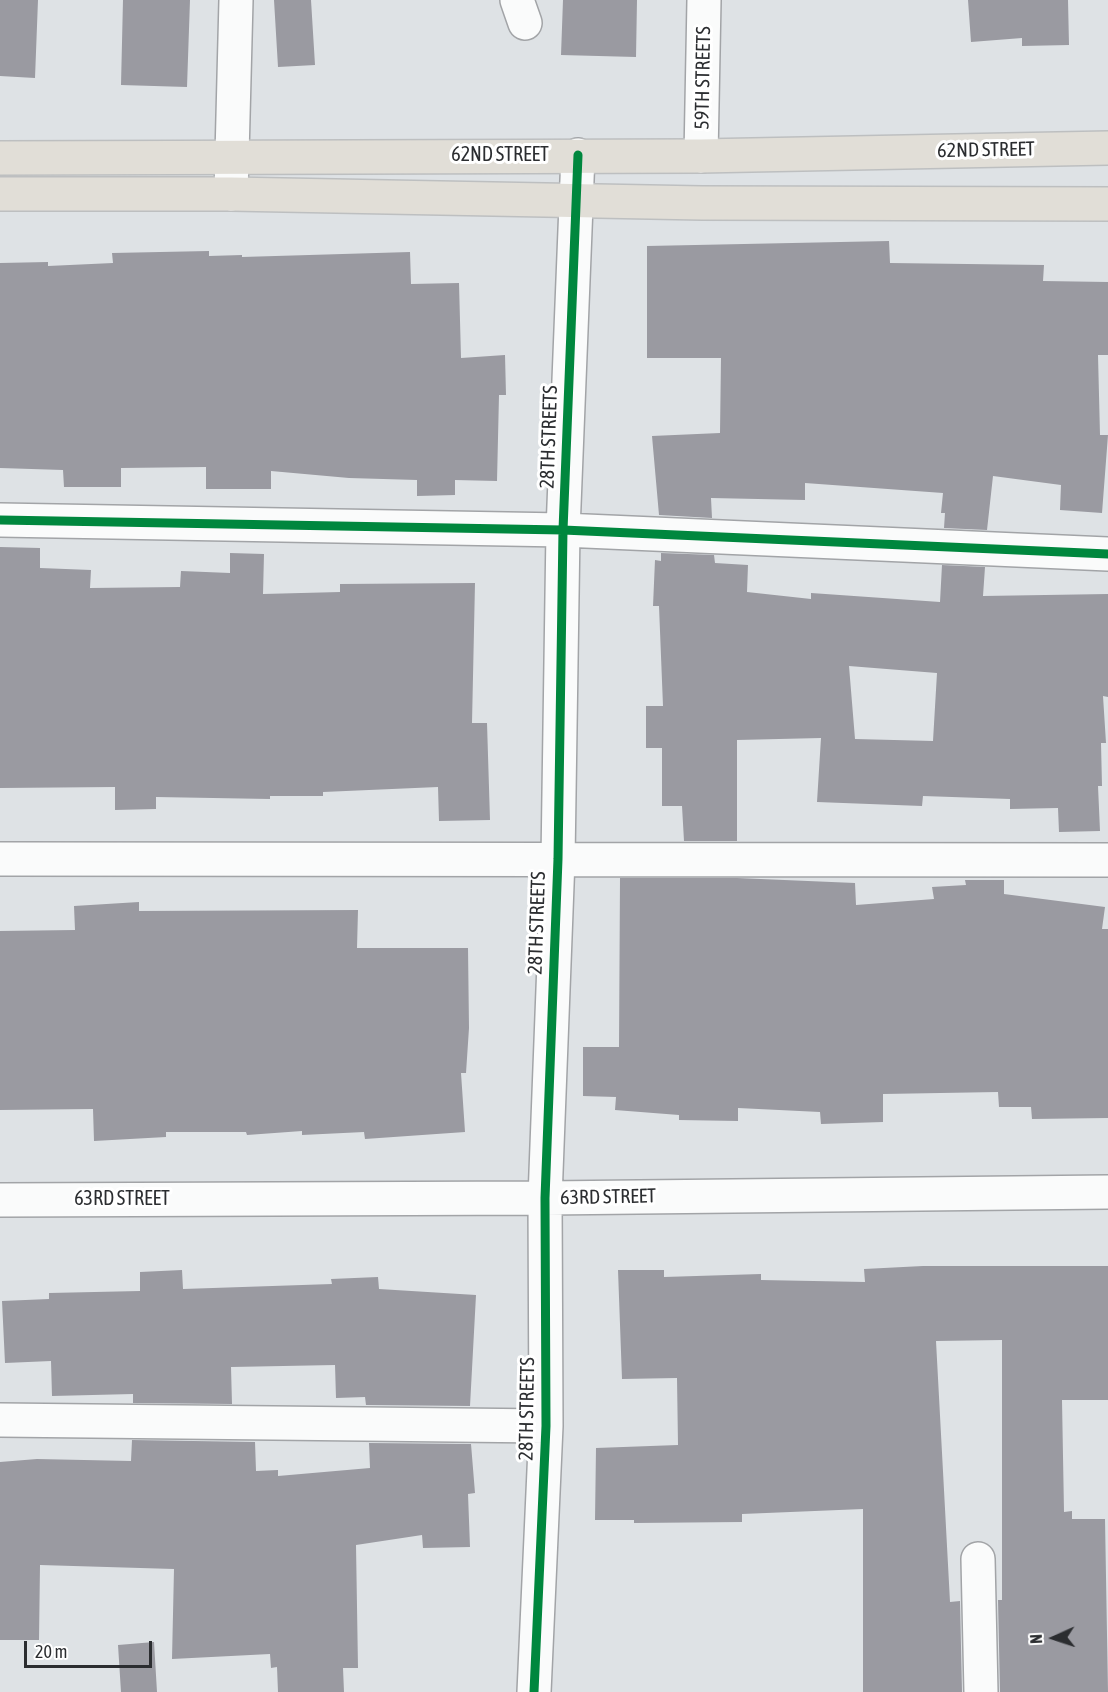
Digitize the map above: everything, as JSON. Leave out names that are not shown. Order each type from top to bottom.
[{"type":"main road","name":"62ND STREET","points":[[0,158],[231,155],[701,156],[1108,148]]},
{"type":"main road","points":[[0,194],[231,194],[576,201],[1108,204]]},
{"type":"street","points":[[231,194],[236,0]]},
{"type":"street","name":"59TH STREETS","points":[[701,156],[704,0]]},
{"type":"street","name":"28TH STREETS","points":[[534,1692],[546,1426],[545,1198],[558,859],[563,530],[578,155]]},
{"type":"street","points":[[0,520],[563,530],[1108,554]]},
{"type":"street","points":[[0,859],[1108,860]]},
{"type":"street","name":"63RD STREET","points":[[0,1200],[545,1198],[1108,1192]]},
{"type":"street","points":[[0,1420],[546,1426]]},
{"type":"street","points":[[978,1559],[981,1692]]},
{"type":"building","points":[[0,0],[38,0],[35,78],[0,76]]},
{"type":"building","points":[[123,0],[190,0],[187,87],[121,85]]},
{"type":"building","points":[[274,0],[311,0],[315,65],[278,67]]},
{"type":"building","points":[[563,0],[637,0],[636,57],[561,55]]},
{"type":"building","points":[[968,0],[1068,0],[1069,45],[1022,46],[1022,38],[971,42]]},
{"type":"building","points":[[889,241],[890,263],[1044,265],[1043,281],[1108,282],[1108,355],[1098,355],[1100,435],[1108,435],[1102,513],[1060,510],[1061,485],[993,476],[987,530],[944,528],[945,513],[941,513],[943,493],[805,483],[805,500],[711,498],[712,518],[659,515],[652,436],[720,433],[721,358],[647,358],[647,246]]},
{"type":"building","points":[[209,251],[209,256],[242,255],[242,257],[410,252],[411,284],[459,283],[461,358],[505,355],[506,395],[499,395],[497,481],[455,480],[455,495],[417,496],[417,480],[349,478],[271,471],[271,489],[206,489],[206,467],[121,468],[121,487],[64,487],[63,470],[0,468],[0,263],[48,262],[48,266],[113,263],[112,253]]},
{"type":"building","points":[[0,547],[40,548],[40,568],[91,570],[90,588],[180,587],[181,571],[230,573],[230,553],[264,554],[263,594],[340,592],[340,584],[475,583],[472,723],[487,723],[490,820],[439,821],[438,787],[323,792],[323,796],[270,796],[270,799],[156,797],[156,809],[115,810],[115,787],[0,788]]},
{"type":"building","points":[[661,553],[714,555],[715,563],[748,565],[747,592],[811,599],[811,593],[940,602],[942,565],[985,567],[983,596],[1108,594],[1108,697],[1103,696],[1106,743],[1101,743],[1102,786],[1098,786],[1100,831],[1059,832],[1058,808],[1010,809],[1010,799],[923,796],[922,806],[817,802],[821,738],[737,740],[737,841],[684,841],[682,806],[662,806],[662,748],[646,748],[646,706],[663,706],[659,606],[653,606],[655,560],[661,561]],"holes":[[[849,666],[937,673],[933,741],[855,739]]]},
{"type":"building","points":[[620,878],[737,878],[855,883],[856,905],[934,899],[932,887],[966,885],[965,880],[1004,880],[1004,894],[1105,907],[1102,929],[1108,929],[1108,1118],[1032,1119],[1031,1107],[999,1107],[998,1092],[883,1094],[883,1122],[821,1124],[820,1112],[738,1108],[738,1121],[679,1120],[679,1115],[615,1110],[616,1097],[583,1096],[583,1047],[619,1047]]},
{"type":"building","points":[[139,902],[139,911],[358,910],[357,948],[468,948],[469,1028],[466,1073],[461,1073],[465,1132],[365,1139],[364,1132],[302,1135],[302,1131],[247,1135],[246,1132],[166,1132],[166,1137],[94,1141],[93,1109],[0,1110],[0,931],[75,930],[74,906]]},
{"type":"building","points":[[923,1266],[1108,1266],[1108,1400],[1062,1400],[1064,1512],[1072,1511],[1072,1519],[1105,1519],[1108,1692],[1000,1692],[998,1600],[1002,1600],[1002,1340],[936,1341],[950,1602],[960,1601],[962,1692],[863,1692],[863,1509],[742,1514],[742,1522],[634,1523],[634,1520],[595,1520],[596,1448],[678,1445],[677,1378],[622,1379],[618,1270],[664,1270],[664,1277],[761,1274],[761,1280],[865,1282],[864,1269]]},
{"type":"building","points":[[182,1270],[183,1289],[332,1284],[331,1279],[378,1277],[379,1289],[476,1295],[470,1406],[366,1405],[365,1397],[336,1398],[335,1365],[231,1367],[232,1404],[133,1403],[133,1394],[52,1396],[51,1361],[5,1363],[2,1301],[49,1299],[49,1293],[140,1291],[140,1272]]},
{"type":"building","points":[[132,1440],[255,1442],[256,1471],[278,1470],[278,1476],[370,1468],[369,1443],[471,1444],[475,1493],[468,1494],[470,1547],[423,1548],[422,1535],[356,1545],[358,1668],[343,1668],[344,1692],[278,1692],[277,1667],[271,1668],[270,1654],[172,1659],[174,1569],[40,1565],[39,1640],[0,1640],[0,1462],[37,1459],[131,1461]]},
{"type":"building","points":[[154,1642],[157,1692],[121,1692],[118,1645]]},
{"type":"cycle path","points":[[534,1692],[546,1426],[545,1198],[558,859],[563,530],[578,155]]},
{"type":"cycle path","points":[[0,520],[563,530],[1108,554]]}]
